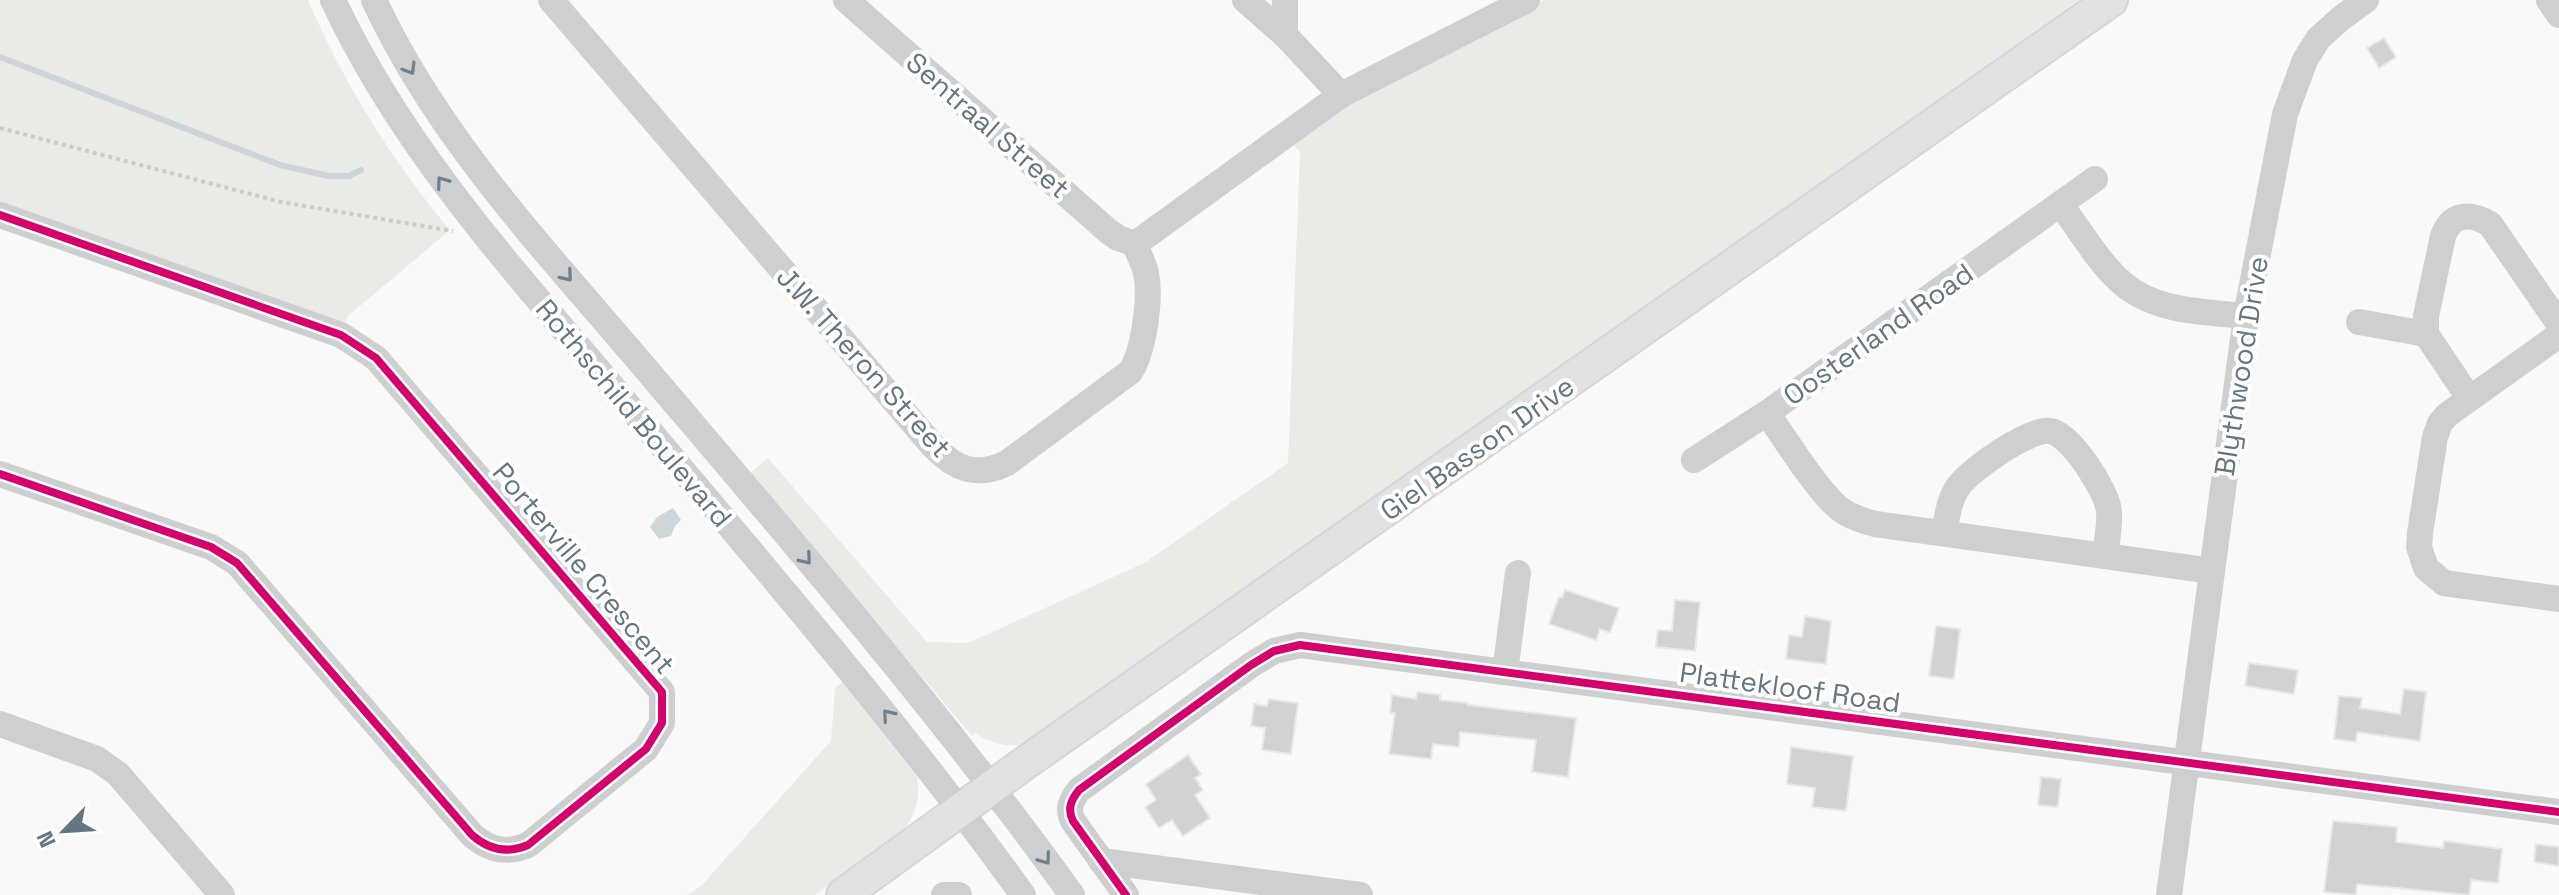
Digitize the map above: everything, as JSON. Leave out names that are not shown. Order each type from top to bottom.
[{"type":"main road","name":"Giel Basson Drive","points":[[843,895],[2111,0]]},
{"type":"street","name":"Rothschild Boulevard","points":[[333,0],[355,48],[392,109],[452,195],[887,715],[1023,895]]},
{"type":"street","name":"Rothschild Boulevard","points":[[374,0],[407,65],[475,167],[878,645],[993,787],[1072,895]]},
{"type":"street","name":"J.W. Theron Street","points":[[551,0],[933,446],[946,460],[961,468],[986,471],[1007,463],[1130,372],[1137,363],[1143,343],[1147,275],[1135,244]]},
{"type":"street","name":"Sentraal Street","points":[[846,0],[1108,231],[1135,244]]},
{"type":"street","points":[[1245,0],[1285,35],[1341,95]]},
{"type":"street","points":[[1285,0],[1285,35]]},
{"type":"street","points":[[1135,244],[1341,95],[1527,0]]},
{"type":"street","name":"Blythwood Drive","points":[[2169,895],[2246,316],[2285,114],[2305,60],[2318,39],[2366,0]]},
{"type":"street","points":[[2549,0],[2559,15]]},
{"type":"street","name":"Oosterland Road","points":[[1694,460],[1767,413],[2095,179]]},
{"type":"street","points":[[2061,205],[2110,271],[2124,285],[2149,300],[2181,310],[2246,316]]},
{"type":"street","name":"Porterville Crescent","points":[[0,215],[341,335],[361,346],[376,358],[662,692],[662,723],[646,749],[528,845],[504,851],[482,844],[237,563],[211,547],[0,474]]},
{"type":"street","points":[[2469,398],[2426,334],[2426,316],[2446,227],[2464,216],[2477,217],[2490,224],[2559,324]]},
{"type":"street","points":[[2359,322],[2426,334]]},
{"type":"street","points":[[2559,335],[2469,398],[2440,423],[2435,437],[2420,533],[2422,560],[2444,583],[2559,599]]},
{"type":"street","points":[[1767,413],[1823,491],[1840,509],[1875,524],[2212,571]]},
{"type":"street","points":[[1944,533],[1953,495],[1960,483],[2021,439],[2054,431],[2063,435],[2102,490],[2109,510],[2105,555]]},
{"type":"street","points":[[1505,672],[1518,573]]},
{"type":"street","name":"Plattekloof Road","points":[[1101,861],[1073,821],[1069,808],[1079,790],[1251,665],[1286,647],[1300,645],[2559,812]]},
{"type":"street","points":[[0,724],[97,759],[118,774],[222,895]]},
{"type":"street","points":[[1101,861],[1126,895]]},
{"type":"street","points":[[1101,861],[1360,895]]},
{"type":"street","points":[[944,895],[959,895]]},
{"type":"path","points":[[0,128],[281,202],[441,228],[491,243]]},
{"type":"shaded area","points":[[0,0],[308,0],[370,120],[450,230],[348,316],[344,325],[0,203]]},
{"type":"shaded area","points":[[1544,0],[2079,0],[1024,745],[1000,744],[976,733],[972,736],[750,473],[768,458],[927,642],[968,643],[1146,562],[1288,463],[1300,152],[1293,144],[1355,100]]},
{"type":"shaded area","points":[[673,508],[681,520],[671,536],[659,539],[650,527],[657,517]]},
{"type":"shaded area","points":[[846,679],[915,767],[917,802],[907,825],[901,833],[815,895],[687,895],[702,885],[831,741],[835,688]]},
{"type":"building","points":[[2384,38],[2396,57],[2379,68],[2367,48]]},
{"type":"building","points":[[1565,590],[1619,608],[1610,633],[1600,629],[1596,640],[1549,624],[1559,597],[1562,598]]},
{"type":"building","points":[[1675,600],[1700,602],[1695,651],[1656,647],[1658,630],[1672,631]]},
{"type":"building","points":[[1805,616],[1831,621],[1826,664],[1786,659],[1789,635],[1802,637]]},
{"type":"building","points":[[1936,626],[1960,629],[1954,679],[1929,676]]},
{"type":"building","points":[[2249,663],[2298,670],[2294,694],[2245,686]]},
{"type":"building","points":[[2404,689],[2426,692],[2420,741],[2357,732],[2356,742],[2334,739],[2339,696],[2362,698],[2360,708],[2400,714]]},
{"type":"building","points":[[1417,692],[1440,695],[1440,700],[1468,705],[1576,718],[1568,777],[1532,772],[1536,740],[1460,732],[1459,747],[1433,744],[1431,759],[1389,754],[1395,713],[1390,713],[1392,695],[1416,699]]},
{"type":"building","points":[[1269,699],[1298,703],[1291,754],[1262,750],[1265,728],[1251,726],[1254,704],[1267,706]]},
{"type":"building","points":[[1791,747],[1853,756],[1846,811],[1812,807],[1815,788],[1787,784]]},
{"type":"building","points":[[1188,755],[1201,774],[1195,778],[1203,790],[1195,795],[1210,818],[1183,836],[1172,820],[1159,828],[1145,807],[1156,800],[1146,784]]},
{"type":"building","points":[[2041,777],[2061,779],[2058,807],[2038,805]]},
{"type":"building","points":[[2333,821],[2397,827],[2396,842],[2443,848],[2444,841],[2502,849],[2498,883],[2471,880],[2469,895],[2357,884],[2356,895],[2324,892]]},
{"type":"building","points":[[2536,844],[2559,847],[2559,866],[2534,862]]},
{"type":"waterway","points":[[0,57],[280,165],[329,176],[349,176],[361,170]]},
{"type":"cycle path","points":[[0,215],[341,335],[376,358],[662,692],[662,723],[646,749],[528,845],[506,850],[492,847],[472,835],[237,563],[211,547],[0,474]]},
{"type":"cycle path","points":[[1126,895],[1071,817],[1070,809],[1076,794],[1251,665],[1274,651],[1300,645],[2559,812]]}]
